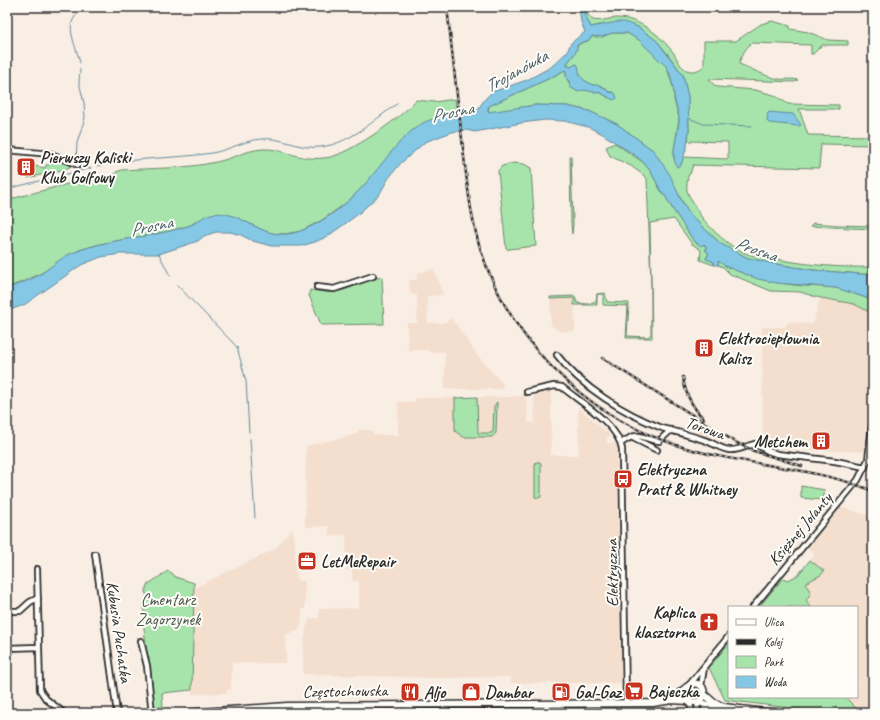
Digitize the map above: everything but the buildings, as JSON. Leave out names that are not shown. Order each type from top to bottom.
[{"type":"main road","points":[[672,700],[690,684],[697,684],[701,686],[704,694],[713,702],[724,707]]},
{"type":"main road","points":[[685,690],[685,697],[688,701],[711,706],[773,713]]},
{"type":"main road","points":[[698,702],[702,699],[704,694]]},
{"type":"main road","name":"Częstochowska","points":[[187,713],[287,706],[626,703],[672,700],[688,701]]},
{"type":"street","points":[[7,150],[51,154],[78,165]]},
{"type":"street","points":[[317,287],[334,289],[373,276]]},
{"type":"street","name":"Torowa","points":[[557,355],[586,384],[602,396],[648,422],[706,440],[729,450],[756,444],[777,454],[835,461],[865,467]]},
{"type":"street","points":[[527,392],[559,386],[603,420],[617,435],[621,443],[637,435],[659,441],[671,430]]},
{"type":"street","name":"Księżnej Jolanty","points":[[754,606],[855,484],[870,460],[873,417]]},
{"type":"street","points":[[631,437],[657,450]]},
{"type":"street","name":"Elektryczna","points":[[621,443],[625,563],[626,703]]},
{"type":"street","name":"Kubusia Puchatka","points":[[95,554],[117,713]]},
{"type":"street","points":[[37,568],[40,690],[43,697],[64,713]]},
{"type":"street","points":[[9,611],[20,611],[30,602],[38,598]]},
{"type":"street","points":[[690,684],[728,637]]},
{"type":"street","points":[[141,641],[147,666],[152,713]]},
{"type":"street","points":[[7,648],[39,647]]},
{"type":"street","points":[[701,686],[705,666]]},
{"type":"street","points":[[688,701],[693,713]]},
{"type":"street","points":[[697,713],[698,702]]},
{"type":"street","points":[[409,705],[409,713]]},
{"type":"street","points":[[702,713],[704,709],[711,706]]},
{"type":"street","points":[[56,707],[60,713]]},
{"type":"shaded area","points":[[434,269],[443,295],[427,296],[428,323],[443,323],[453,318],[453,323],[456,324],[477,355],[503,384],[501,389],[445,389],[445,352],[408,350],[407,323],[417,323],[417,295],[410,294],[409,280],[417,280],[417,273]]},
{"type":"shaded area","points":[[574,298],[575,331],[560,332],[551,325],[550,299]]},
{"type":"shaded area","points":[[820,298],[854,304],[873,314],[873,350],[864,452],[780,449],[769,447],[763,439],[762,327],[786,327],[787,322],[813,324]]},
{"type":"shaded area","points":[[551,390],[551,455],[579,454],[578,407],[611,436],[607,437],[607,443],[617,443],[621,683],[511,683],[511,677],[433,678],[303,674],[303,648],[307,625],[310,618],[319,618],[319,609],[359,608],[359,581],[352,581],[352,570],[346,570],[346,535],[329,536],[329,526],[305,527],[306,446],[358,434],[358,430],[371,430],[374,435],[398,435],[398,402],[414,402],[416,398],[510,397],[526,395],[528,422],[535,423],[534,394]]},
{"type":"shaded area","points":[[696,422],[720,436],[715,440],[697,435],[695,429]]},
{"type":"shaded area","points":[[844,508],[873,517],[873,713],[856,713],[856,708],[846,698],[858,698],[858,606],[810,606],[806,600],[805,583],[821,575],[824,571],[810,560],[815,554],[807,548],[840,509]]},
{"type":"shaded area","points":[[293,528],[293,538],[295,538],[295,571],[299,581],[305,581],[305,609],[302,609],[301,626],[298,631],[291,631],[291,633],[286,634],[286,663],[232,663],[231,690],[227,690],[227,693],[192,694],[194,588],[275,549]]},
{"type":"shaded area","points":[[577,709],[577,713],[501,713],[501,710]]},
{"type":"green space","points":[[585,7],[588,7],[588,15],[593,20],[599,21],[622,18],[638,23],[647,28],[665,43],[673,52],[683,68],[690,71],[698,70],[704,65],[704,41],[736,41],[761,24],[772,21],[790,26],[790,29],[808,32],[828,40],[848,41],[848,45],[822,45],[813,54],[811,54],[811,45],[751,43],[741,58],[739,64],[773,78],[798,80],[795,82],[709,79],[715,86],[718,87],[755,90],[774,95],[788,104],[839,105],[839,109],[799,109],[808,135],[873,136],[873,145],[821,144],[819,168],[693,165],[690,174],[688,175],[687,188],[701,217],[707,224],[727,242],[747,254],[812,264],[848,267],[873,267],[873,275],[813,270],[776,264],[748,258],[721,244],[690,215],[654,151],[617,124],[589,111],[567,106],[536,105],[488,113],[491,105],[565,70],[567,79],[576,88],[597,92],[608,98],[613,92],[609,92],[604,87],[592,85],[584,80],[580,76],[576,64],[571,67],[566,65],[575,53],[577,46],[588,41],[592,37],[612,33],[627,33],[639,40],[664,62],[667,68],[674,90],[674,100],[679,118],[673,157],[681,165],[683,157],[728,159],[728,142],[688,141],[688,97],[683,75],[657,41],[638,27],[600,25],[591,27],[586,18]]},
{"type":"green space","name":"Pierwszy Kaliski Klub Golfowy","points":[[455,99],[457,116],[417,127],[399,144],[363,187],[346,203],[322,220],[301,231],[285,234],[269,233],[240,219],[226,215],[198,220],[191,225],[170,231],[100,244],[79,250],[38,275],[7,288],[7,200],[86,179],[114,177],[116,172],[122,170],[181,167],[204,164],[222,161],[245,153],[263,149],[275,150],[304,157],[332,157],[366,140],[390,124],[416,100],[434,102]]},
{"type":"green space","points":[[615,143],[644,163],[694,241],[706,246],[706,251],[709,253],[706,258],[714,262],[714,265],[700,260],[701,250],[692,244],[674,219],[650,223],[652,338],[626,338],[628,306],[603,305],[603,294],[597,294],[605,293],[607,302],[629,303],[627,336],[648,337],[651,334],[651,281],[647,179],[631,166],[610,156],[606,147]]},
{"type":"green space","points":[[56,156],[73,165],[66,169],[28,178],[28,176],[35,174],[35,166],[45,168],[46,165],[52,163]]},
{"type":"green space","points":[[570,156],[573,225],[572,234],[571,223]]},
{"type":"green space","points":[[514,163],[524,164],[531,168],[536,246],[509,250],[506,248],[498,171],[502,166]]},
{"type":"green space","points":[[813,223],[873,226],[873,229],[810,226]]},
{"type":"green space","points":[[718,261],[745,274],[765,280],[799,286],[835,288],[873,300],[873,314],[854,304],[816,297],[800,292],[771,291],[730,274],[723,267],[718,265]]},
{"type":"green space","points":[[382,277],[384,324],[321,325],[309,295],[310,290],[326,292],[341,291]]},
{"type":"green space","points":[[597,294],[597,305],[574,305],[574,298],[550,299],[550,297],[575,296],[577,303],[588,304],[596,301]]},
{"type":"green space","points":[[477,397],[478,433],[493,432],[494,406],[497,402],[496,433],[492,437],[463,437],[455,431],[455,398]]},
{"type":"green space","points":[[536,462],[540,462],[541,464],[541,497],[538,498],[535,497]]},
{"type":"green space","points":[[801,486],[825,490],[823,500],[801,498]]},
{"type":"green space","points":[[810,560],[824,571],[821,575],[805,583],[811,593],[806,600],[810,606],[760,606],[783,578],[788,580],[798,575]]},
{"type":"green space","name":"Cmentarz Zagorzynek","points":[[168,571],[175,577],[194,583],[192,690],[162,693],[163,707],[153,708],[144,628],[144,605],[147,594],[145,593],[147,585]]},
{"type":"green space","points":[[728,644],[728,698],[846,698],[856,708],[856,713],[831,713],[725,700],[709,668]]},
{"type":"water","points":[[579,7],[585,7],[586,18],[591,27],[624,22],[638,27],[657,41],[683,75],[688,97],[689,130],[687,146],[681,165],[677,167],[674,156],[679,125],[679,114],[675,103],[673,86],[668,69],[639,40],[627,33],[612,33],[602,37],[592,36],[590,39],[577,45],[577,50],[566,65],[571,67],[576,64],[578,65],[580,76],[584,80],[592,85],[600,85],[609,92],[615,93],[617,98],[613,100],[601,93],[583,90],[578,92],[570,87],[569,81],[566,78],[565,70],[491,105],[488,107],[488,112],[536,105],[567,106],[589,111],[617,124],[654,151],[670,175],[682,202],[690,215],[721,244],[748,258],[776,264],[813,270],[873,275],[873,300],[836,288],[777,283],[758,279],[727,267],[718,261],[718,265],[714,265],[714,262],[706,259],[709,253],[706,251],[706,246],[704,244],[701,246],[694,241],[661,191],[651,172],[636,156],[601,133],[588,127],[564,121],[545,120],[475,132],[466,130],[452,132],[425,142],[400,164],[388,179],[379,195],[357,215],[328,236],[315,242],[301,246],[271,246],[230,232],[216,232],[204,236],[198,241],[159,254],[120,254],[101,257],[81,265],[24,305],[7,311],[7,288],[36,276],[66,256],[82,249],[119,240],[179,229],[193,224],[203,217],[211,214],[222,213],[233,216],[264,231],[276,234],[289,234],[313,225],[332,214],[349,201],[402,140],[415,128],[429,120],[436,118],[476,112],[492,92],[527,80],[551,67],[567,52],[571,43],[585,32],[581,22]]},
{"type":"water","points":[[768,112],[793,114],[801,125],[769,123],[767,121]]},
{"type":"waterway","points":[[80,63],[72,35],[71,24],[83,7]]},
{"type":"waterway","points":[[76,161],[77,143],[85,118],[84,103],[79,82],[80,69]]},
{"type":"waterway","points":[[97,166],[126,161],[212,153],[249,141],[262,139],[279,140],[307,147],[320,147],[333,144],[356,134],[398,103]]},
{"type":"waterway","points":[[689,118],[703,124],[752,126]]},
{"type":"waterway","points":[[7,189],[91,168]]},
{"type":"waterway","points":[[159,254],[170,276]]},
{"type":"waterway","points":[[177,285],[237,347],[246,381],[249,432]]},
{"type":"waterway","points":[[250,439],[255,518]]},
{"type":"railway","points":[[447,7],[468,190],[478,241],[490,276],[507,309],[528,339],[552,367],[579,392],[609,413],[642,431],[676,445],[700,452],[825,476],[849,482],[873,491]]},
{"type":"railway","points":[[602,358],[737,443],[754,451],[802,466]]},
{"type":"railway","points":[[683,377],[685,389],[690,400],[704,419]]},
{"type":"place","name":"Pierwszy Kaliski Klub Golfowy","points":[[26,167]]},
{"type":"place","name":"Elektrociepłownia Kalisz","points":[[704,348]]},
{"type":"place","name":"Metchem","points":[[821,441]]},
{"type":"place","name":"Elektryczna Pratt & Whitney","points":[[623,479]]},
{"type":"place","name":"LetMeRepair","points":[[307,561]]},
{"type":"place","name":"Kaplica klasztorna","points":[[709,622]]},
{"type":"place","name":"Bajeczka","points":[[634,691]]},
{"type":"place","name":"Aljo","points":[[410,692]]},
{"type":"place","name":"Dambar","points":[[471,692]]},
{"type":"place","name":"Gal-Gaz","points":[[561,692]]},
{"type":"water label","name":"Trojanówka","points":[[516,71]]},
{"type":"water label","name":"Prosna","points":[[452,112]]},
{"type":"water label","name":"Prosna","points":[[151,226]]},
{"type":"water label","name":"Prosna","points":[[756,249]]}]
